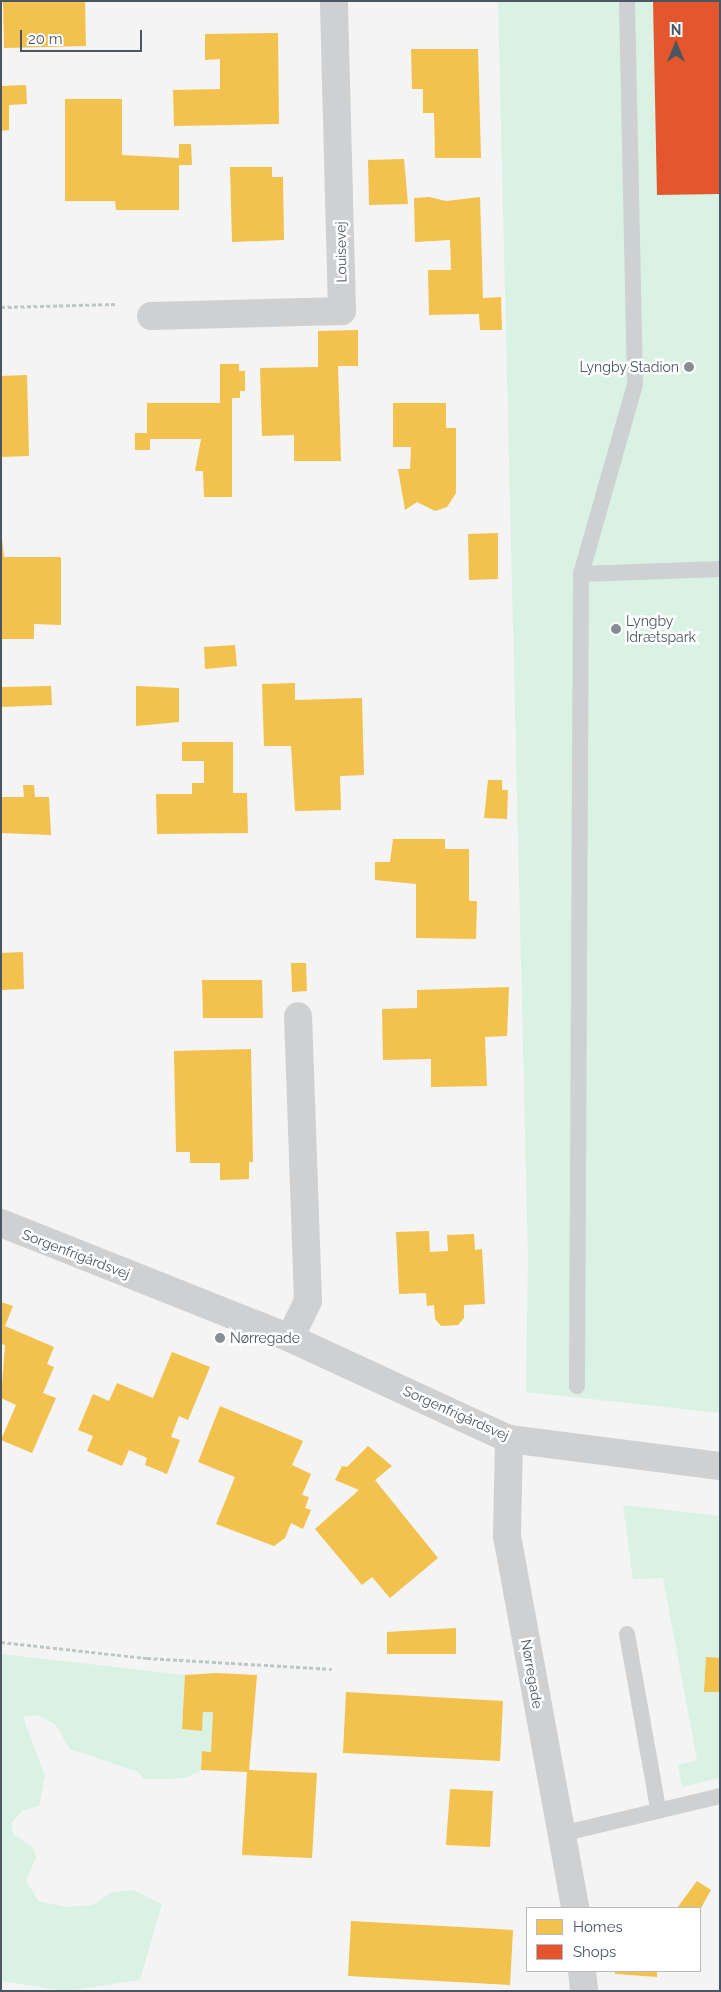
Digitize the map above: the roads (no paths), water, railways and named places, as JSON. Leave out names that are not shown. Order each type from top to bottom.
[{"type":"street","name":"Louisevej","points":[[151,316],[342,311],[334,1]]},
{"type":"street","points":[[290,1338],[308,1301],[298,1016]]},
{"type":"street","name":"Sorgenfrigårdsvej","points":[[1,1223],[290,1338],[509,1439],[720,1466]]},
{"type":"street","name":"Nørregade","points":[[509,1439],[507,1536],[575,1907]]},
{"type":"street","points":[[582,1972],[584,1991]]},
{"type":"lane","points":[[577,1386],[581,574],[635,384],[627,1]]},
{"type":"lane","points":[[581,574],[720,570]]},
{"type":"lane","points":[[627,1634],[658,1808]]},
{"type":"lane","points":[[561,1834],[658,1808],[720,1796]]},
{"type":"place","name":"Lyngby Stadion","points":[[689,367]]},
{"type":"place","name":"Lyngby Idrætspark","points":[[616,629]]},
{"type":"place","name":"Nørregade","points":[[220,1338]]}]
